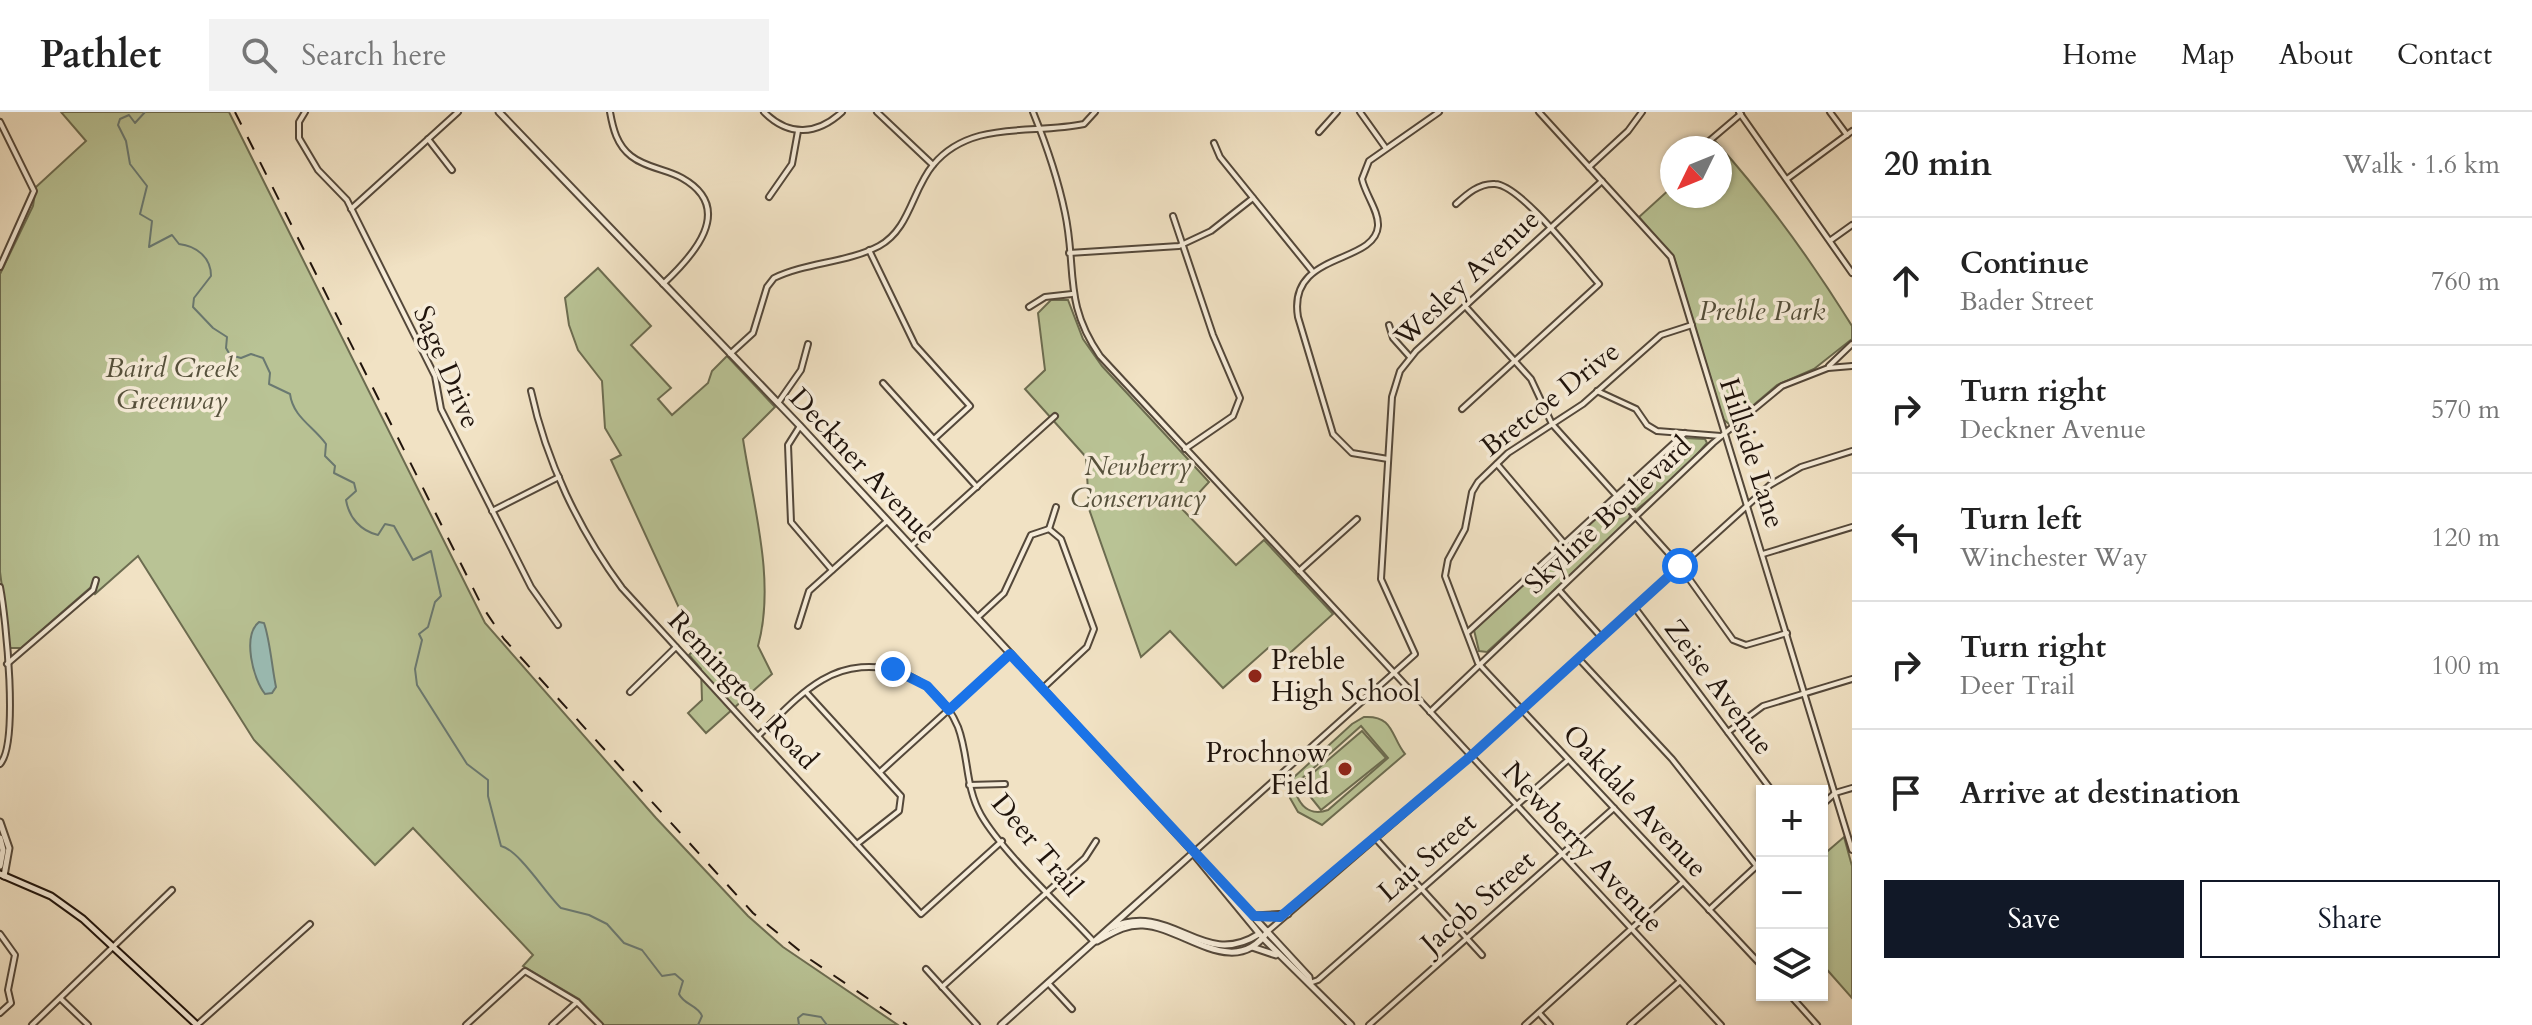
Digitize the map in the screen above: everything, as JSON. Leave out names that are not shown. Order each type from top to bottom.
[{"type":"street","name":"Sage Drive","points":[[305,112],[298,129],[303,146],[318,170],[343,193],[435,376],[441,409],[531,587],[558,625]]},
{"type":"street","points":[[351,209],[458,112]]},
{"type":"street","name":"Deckner Avenue","points":[[499,112],[800,426],[1268,931],[1309,977],[1310,983],[1351,1025]]},
{"type":"street","points":[[610,112],[615,135],[627,153],[638,162],[683,178],[694,187],[704,204],[707,221],[702,242],[663,284]]},
{"type":"street","points":[[764,112],[783,127],[798,131],[820,128],[842,112]]},
{"type":"street","points":[[877,112],[933,165]]},
{"type":"street","name":"Newberry Avenue","points":[[1033,112],[1066,214],[1072,294],[1081,324],[1100,356],[1721,1025]]},
{"type":"street","points":[[730,354],[753,333],[767,287],[774,278],[788,271],[869,250],[898,229],[933,165],[947,153],[984,134],[1084,124],[1095,112]]},
{"type":"street","points":[[1319,132],[1337,112]]},
{"type":"street","points":[[1360,112],[1385,147]]},
{"type":"street","points":[[1388,459],[1352,453],[1337,440],[1330,427],[1297,310],[1299,291],[1313,272],[1367,243],[1375,235],[1377,220],[1362,179],[1369,161],[1439,112]]},
{"type":"street","name":"Hillside Lane","points":[[1539,112],[1671,257],[1852,850]]},
{"type":"street","points":[[1589,167],[1628,131],[1642,112]]},
{"type":"street","points":[[1787,179],[1850,133],[1830,112]]},
{"type":"street","points":[[1714,136],[1740,113],[1852,273]]},
{"type":"street","points":[[0,122],[34,191],[0,267]]},
{"type":"street","points":[[769,197],[792,164],[798,131]]},
{"type":"street","points":[[428,139],[452,170]]},
{"type":"street","points":[[1214,143],[1220,157],[1313,272]]},
{"type":"street","name":"Wesley Avenue","points":[[1394,673],[1415,654],[1381,579],[1393,388],[1410,357],[1602,181]]},
{"type":"street","points":[[1456,204],[1468,193],[1494,184],[1511,189],[1599,284],[1462,409]]},
{"type":"street","points":[[1069,253],[1156,250],[1182,245],[1211,231],[1253,198]]},
{"type":"street","points":[[1173,216],[1240,398],[1233,416],[1185,449]]},
{"type":"street","points":[[1831,240],[1852,225]]},
{"type":"street","points":[[869,250],[915,345],[970,406],[934,439]]},
{"type":"street","points":[[1029,307],[1045,297],[1072,294]]},
{"type":"street","points":[[1465,306],[1531,379],[1552,424],[1680,566],[1736,643],[1746,645],[1787,633]]},
{"type":"street","points":[[1389,325],[1393,338],[1410,357]]},
{"type":"street","name":"Bretcoe Drive","points":[[1478,663],[1445,570],[1465,529],[1472,492],[1497,464],[1597,391],[1661,335],[1692,325]]},
{"type":"street","points":[[778,403],[801,370],[808,344]]},
{"type":"street","name":"Skyline Boulevard","points":[[1828,368],[1852,344]]},
{"type":"street","name":"Skyline Boulevard","points":[[1430,712],[1478,663],[1782,386],[1828,368],[1852,366]]},
{"type":"street","points":[[883,383],[977,487]]},
{"type":"street","name":"Remington Road","points":[[531,391],[541,441],[603,562],[676,647],[921,914],[1002,841]]},
{"type":"street","points":[[1597,391],[1636,409],[1653,430],[1724,436]]},
{"type":"street","points":[[911,546],[1055,416]]},
{"type":"street","points":[[800,426],[788,445],[791,522],[832,570]]},
{"type":"street","name":"Skyline Boulevard","points":[[1468,632],[1685,433]]},
{"type":"street","points":[[1251,947],[1471,756],[1746,507],[1790,472],[1852,451]]},
{"type":"street","points":[[1497,464],[1564,543]]},
{"type":"street","points":[[492,511],[559,477]]},
{"type":"street","points":[[1049,529],[1056,507]]},
{"type":"street","points":[[1299,571],[1357,519]]},
{"type":"street","points":[[798,626],[807,594],[887,521]]},
{"type":"street","points":[[1763,554],[1852,527]]},
{"type":"street","points":[[977,618],[1004,593],[1031,535],[1049,529]]},
{"type":"street","points":[[1042,689],[1087,647],[1093,634],[1061,539],[1049,529]]},
{"type":"street","points":[[7,664],[93,590],[96,580]]},
{"type":"street","points":[[0,587],[11,738],[7,754],[0,764]]},
{"type":"street","points":[[1559,590],[1602,638]]},
{"type":"street","name":"Zeise Avenue","points":[[1635,608],[1768,785]]},
{"type":"street","points":[[630,692],[676,647]]},
{"type":"street","points":[[880,772],[1010,654]]},
{"type":"street","points":[[1579,659],[1672,759],[1756,865]]},
{"type":"street","name":"Oakdale Avenue","points":[[1478,663],[1756,960]]},
{"type":"street","name":"Deer Trail","points":[[758,736],[806,691],[844,670],[881,667],[920,680],[949,710],[961,736],[969,785],[979,811],[1002,841],[1094,942]]},
{"type":"street","points":[[1001,1025],[1394,673]]},
{"type":"street","points":[[1728,732],[1763,706],[1852,679]]},
{"type":"street","points":[[806,691],[900,795],[901,808],[857,844]]},
{"type":"street","name":"Lau Street","points":[[1310,983],[1318,980],[1568,759]]},
{"type":"street","points":[[969,785],[1005,784]]},
{"type":"street","points":[[1828,799],[1835,793],[1852,788]]},
{"type":"street","name":"Jacob Street","points":[[1369,1025],[1614,808]]},
{"type":"street","points":[[0,822],[9,848],[2,875],[51,896],[115,948],[197,1025],[310,924]]},
{"type":"street","points":[[0,838],[3,850],[0,866]]},
{"type":"street","points":[[1375,838],[1482,955]]},
{"type":"street","points":[[942,987],[1088,856],[1096,841]]},
{"type":"street","name":"Deckner Avenue","points":[[1193,853],[1261,936],[1303,982],[1310,983]]},
{"type":"street","points":[[1709,910],[1756,867]]},
{"type":"street","points":[[1525,1025],[1683,882]]},
{"type":"street","points":[[32,1025],[172,890]]},
{"type":"street","points":[[1254,916],[1288,914]]},
{"type":"street","points":[[1102,932],[1140,919],[1157,921],[1218,946],[1261,936]]},
{"type":"street","points":[[1094,942],[1119,929],[1145,925],[1212,950],[1251,947],[1281,957]]},
{"type":"street","points":[[0,934],[15,955],[8,990],[11,1003],[0,1013]]},
{"type":"street","points":[[926,969],[977,1025]]},
{"type":"street","points":[[466,1025],[525,971],[577,1002],[600,1025]]},
{"type":"street","points":[[1630,1025],[1680,981]]},
{"type":"street","points":[[1048,983],[1072,1009]]},
{"type":"street","points":[[60,999],[88,1025]]},
{"type":"street","points":[[1795,1001],[1817,1025]]},
{"type":"street","points":[[552,1025],[577,1002]]},
{"type":"street","points":[[1539,1013],[1550,1025]]},
{"type":"green space","name":"Baird Creek Greenway","points":[[61,112],[229,112],[485,623],[656,818],[748,916],[783,947],[898,1025],[604,1025],[579,999],[523,966],[533,955],[413,828],[375,865],[254,740],[138,556],[95,594],[90,588],[21,648],[10,648],[0,572],[0,274],[33,206],[36,187],[86,141]]},
{"type":"green space","name":"Preble Park","points":[[1732,161],[1821,278],[1852,326],[1852,339],[1814,369],[1777,385],[1730,425],[1723,419],[1674,258],[1639,217],[1660,198],[1660,208],[1732,208]]},
{"type":"green space","points":[[598,268],[651,326],[631,345],[671,388],[658,399],[672,415],[708,383],[712,371],[727,356],[775,407],[743,439],[764,569],[765,596],[758,646],[772,674],[706,733],[688,713],[702,700],[701,669],[689,655],[697,647],[611,460],[621,455],[605,428],[602,381],[578,350],[569,325],[565,298]]},
{"type":"green space","name":"Newberry Conservancy","points":[[1051,300],[1068,300],[1083,339],[1102,366],[1209,482],[1183,510],[1236,565],[1264,540],[1333,614],[1281,661],[1268,648],[1223,688],[1170,631],[1141,657],[1089,509],[1086,457],[1025,389],[1045,370],[1038,313]]},
{"type":"green space","points":[[1684,438],[1705,439],[1707,443],[1677,477],[1636,510],[1625,498],[1625,491]]},
{"type":"green space","points":[[1613,503],[1619,503],[1630,515],[1629,521],[1487,652],[1479,651],[1474,630]]},
{"type":"green space","points":[[1364,717],[1381,720],[1390,728],[1405,754],[1322,825],[1298,812],[1290,798],[1293,778],[1352,724]],"holes":[[[1361,726],[1388,758],[1328,810],[1310,810],[1302,805],[1297,796],[1299,781]]]},
{"type":"green space","name":"Prochnow Field","points":[[1362,731],[1386,758],[1321,810],[1300,784]]},
{"type":"green space","points":[[1844,837],[1852,866],[1852,998],[1828,971],[1828,851]]},
{"type":"water","points":[[259,622],[264,623],[266,630],[276,687],[272,693],[265,694],[257,678],[250,647],[254,628]]},
{"type":"waterway","points":[[145,112],[135,123],[129,115],[120,119],[118,125],[126,141],[130,164],[147,186],[140,214],[152,221],[149,247],[172,235],[179,244],[197,250],[205,258],[211,276],[194,298],[193,307],[213,328],[227,337],[226,348],[230,355],[241,358],[251,354],[263,358],[270,373],[269,384],[290,394],[299,415],[326,444],[325,456],[335,466],[334,473],[354,483],[356,491],[346,500],[357,523],[378,535],[385,524],[394,526],[413,560],[431,551],[441,596],[435,602],[428,627],[419,634],[422,640],[415,669],[417,685],[467,764],[488,780],[488,796],[501,846],[516,855],[561,908],[589,915],[607,924],[624,943],[642,950],[662,976],[675,974],[683,981],[679,994],[700,1012],[702,1016],[698,1025]]},
{"type":"waterway","points":[[799,1025],[798,1018],[803,1014],[821,1017],[827,1025]]},
{"type":"railway","points":[[235,112],[482,606],[504,639],[753,913],[811,960],[907,1025]]},
{"type":"place","name":"Preble High School","points":[[1255,676]]},
{"type":"place","name":"Prochnow Field","points":[[1345,769]]},
{"type":"route","points":[[893,669],[927,686],[949,710],[1010,654],[1254,916],[1280,917],[1288,914],[1471,756],[1680,566]]}]
